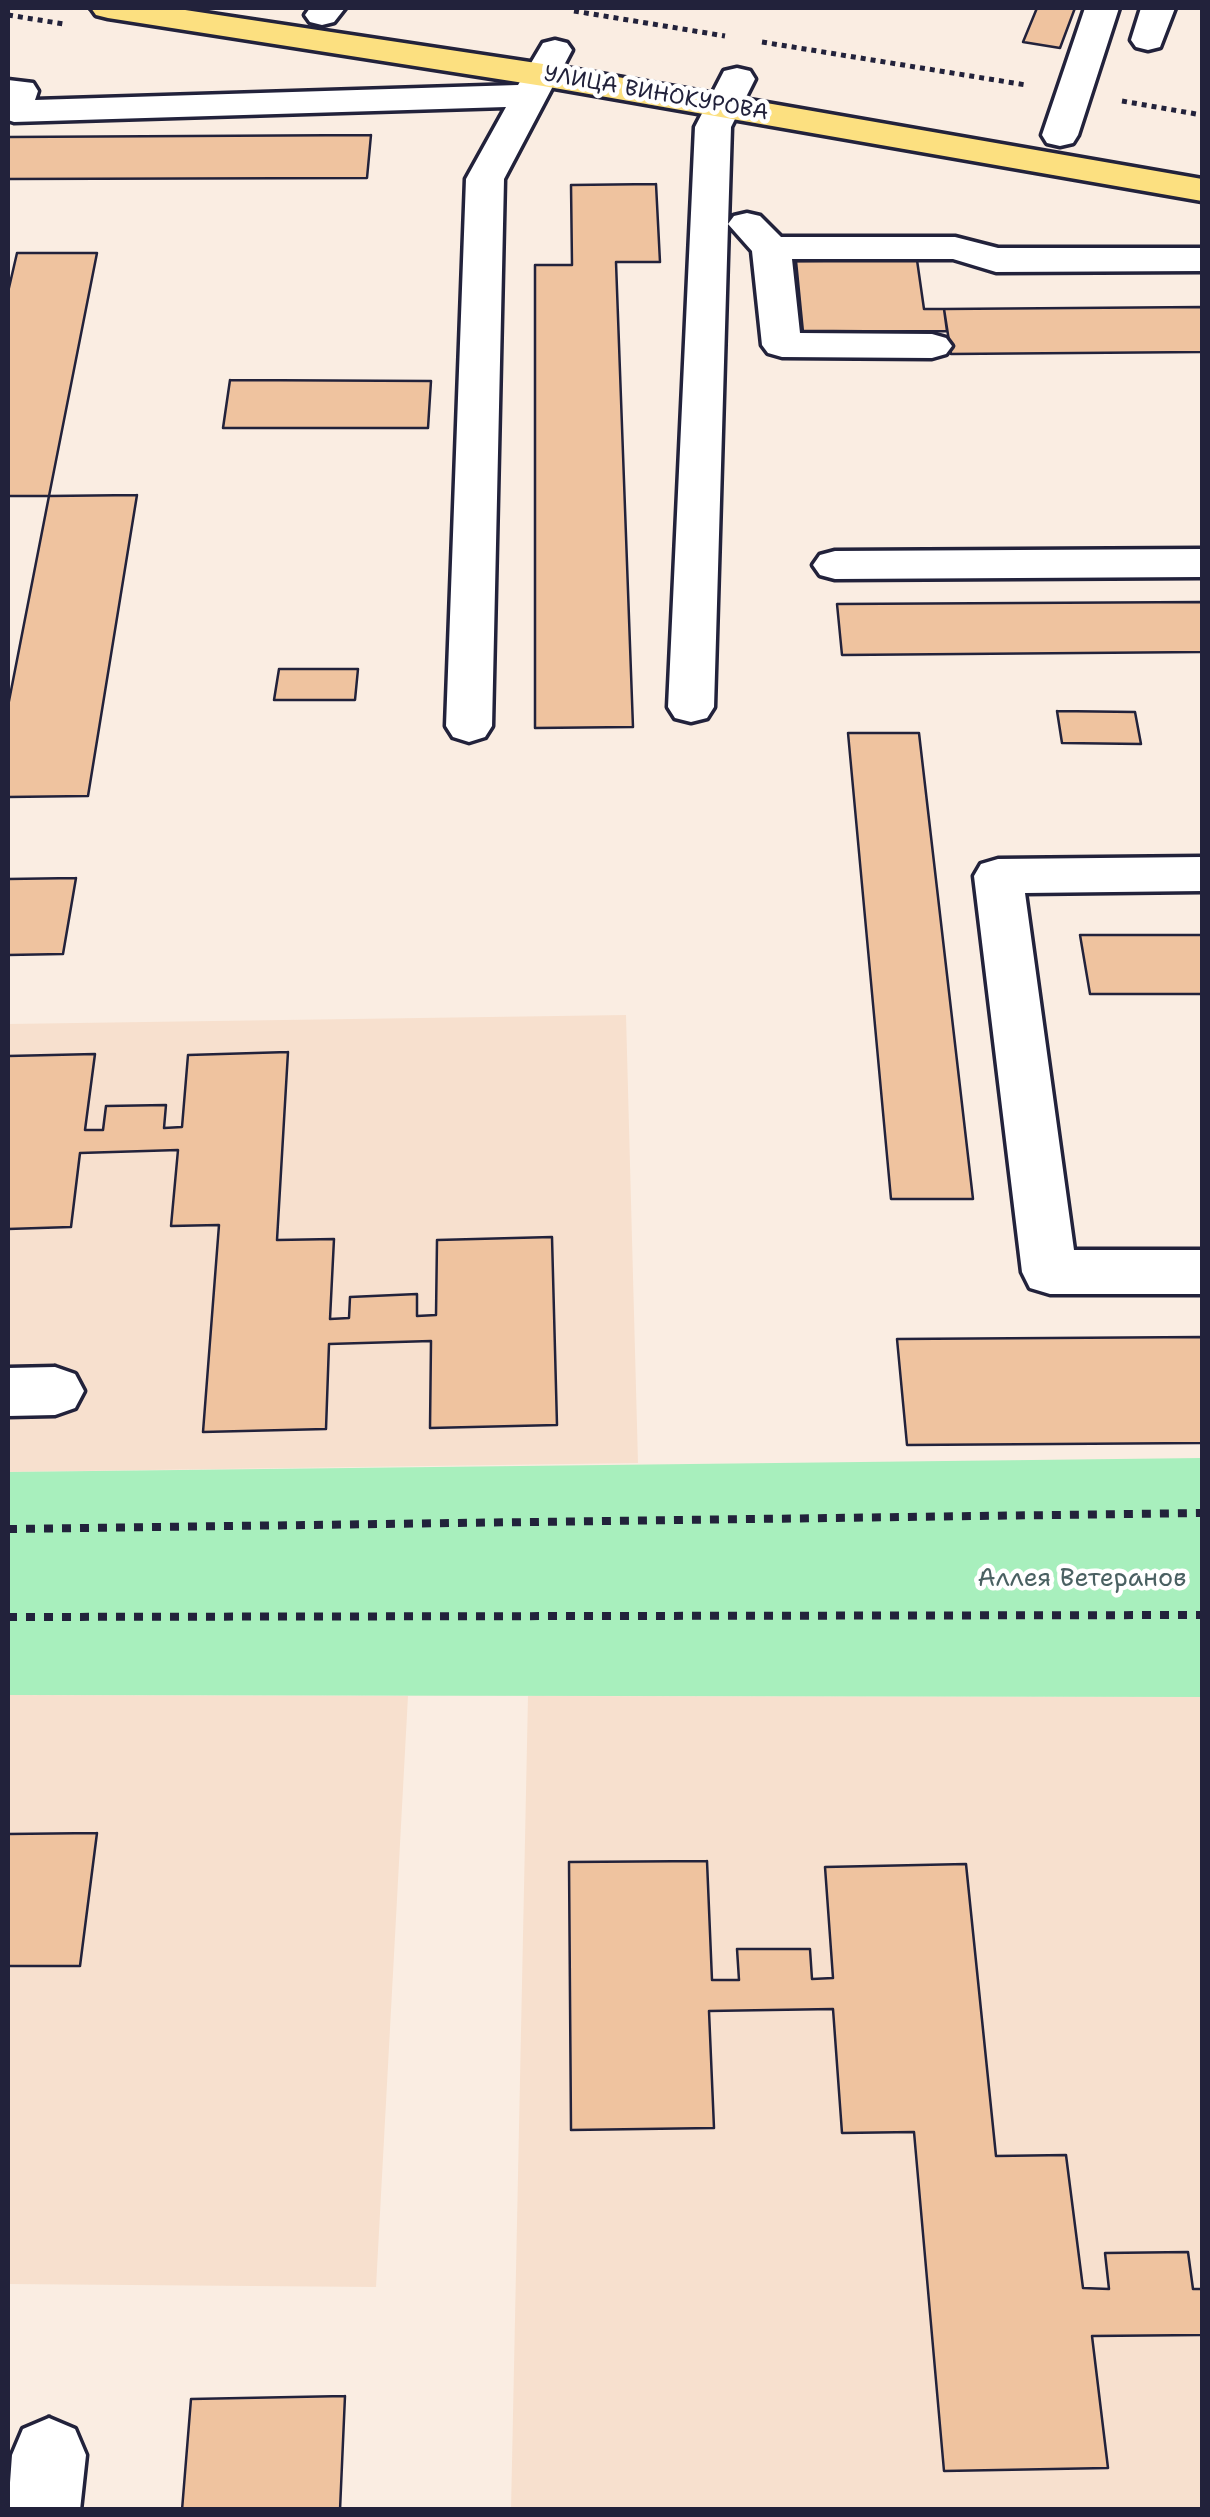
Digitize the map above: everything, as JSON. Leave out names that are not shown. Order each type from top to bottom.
[{"type":"main road","name":"УЛИЦА ВИНОКУРОВА","points":[[108,8],[544,73],[730,92],[1060,135],[1202,160]]},
{"type":"main road","name":"УЛИЦА ВИНОКУРОВА","points":[[273,8],[325,11],[544,73]]},
{"type":"main road","name":"УЛИЦА ВИНОКУРОВА","points":[[730,92],[1202,190]]},
{"type":"lane","points":[[1060,135],[1102,8]]},
{"type":"lane","points":[[8,90],[20,90],[14,111],[544,73]]},
{"type":"lane","points":[[469,726],[486,179],[544,73]]},
{"type":"lane","points":[[691,706],[714,127],[730,92]]},
{"type":"lane","points":[[713,190],[771,248],[782,345],[932,346]]},
{"type":"lane","points":[[771,248],[955,248],[996,260],[1202,260]]},
{"type":"lane","points":[[835,565],[1202,563]]},
{"type":"lane","points":[[1202,874],[998,876],[1050,1272],[1202,1272]]},
{"type":"path","points":[[573,11],[727,36]]},
{"type":"path","points":[[746,39],[1202,115]]},
{"type":"path","points":[[8,1529],[1202,1514]]},
{"type":"path","points":[[8,1617],[1202,1615]]},
{"type":"shaded area","points":[[626,1015],[638,1463],[8,1472],[8,1024]]},
{"type":"shaded area","points":[[8,1695],[408,1696],[376,2287],[8,2284]]},
{"type":"shaded area","points":[[528,1696],[1202,1697],[1202,2509],[511,2510]]},
{"type":"green space","name":"Аллея Ветеранов","points":[[1202,1458],[1202,1697],[8,1695],[8,1472]]},
{"type":"building","points":[[1037,8],[1075,8],[1060,48],[1023,42]]},
{"type":"building","points":[[371,135],[367,178],[8,179],[8,137]]},
{"type":"building","points":[[656,184],[660,262],[616,262],[633,727],[535,728],[535,265],[572,265],[571,185]]},
{"type":"building","points":[[17,253],[97,253],[49,496],[8,496],[8,292]]},
{"type":"building","points":[[917,260],[924,309],[944,309],[947,331],[803,332],[796,261]]},
{"type":"building","points":[[1202,307],[1202,352],[951,354],[944,309]]},
{"type":"building","points":[[230,380],[431,381],[428,428],[223,428]]},
{"type":"building","points":[[137,495],[88,796],[8,797],[8,706],[49,496]]},
{"type":"building","points":[[1202,602],[1202,652],[842,655],[837,604]]},
{"type":"building","points":[[279,669],[358,669],[355,700],[274,700]]},
{"type":"building","points":[[1057,711],[1135,712],[1141,744],[1062,743]]},
{"type":"building","points":[[848,733],[919,733],[973,1199],[891,1199]]},
{"type":"building","points":[[76,878],[63,954],[8,955],[8,879]]},
{"type":"building","points":[[1080,935],[1202,935],[1202,994],[1090,994]]},
{"type":"building","points":[[288,1052],[277,1240],[334,1239],[330,1319],[349,1318],[350,1297],[417,1294],[417,1316],[436,1315],[437,1240],[552,1237],[557,1425],[430,1428],[431,1341],[329,1344],[326,1429],[203,1432],[219,1225],[171,1226],[178,1150],[80,1153],[71,1227],[8,1229],[8,1056],[95,1054],[85,1130],[103,1130],[106,1106],[166,1105],[164,1128],[182,1127],[188,1055]]},
{"type":"building","points":[[1202,1337],[1202,1443],[907,1445],[897,1339]]},
{"type":"building","points":[[97,1833],[80,1966],[8,1966],[8,1834]]},
{"type":"building","points":[[707,1861],[712,1980],[739,1980],[737,1949],[810,1949],[812,1979],[833,1978],[825,1867],[966,1864],[996,2156],[1066,2155],[1083,2288],[1109,2289],[1105,2253],[1188,2252],[1193,2289],[1202,2289],[1202,2335],[1092,2336],[1108,2468],[944,2471],[914,2132],[842,2133],[833,2009],[709,2011],[714,2128],[571,2130],[569,1862]]},
{"type":"building","points":[[345,2396],[340,2510],[182,2510],[191,2399]]}]
